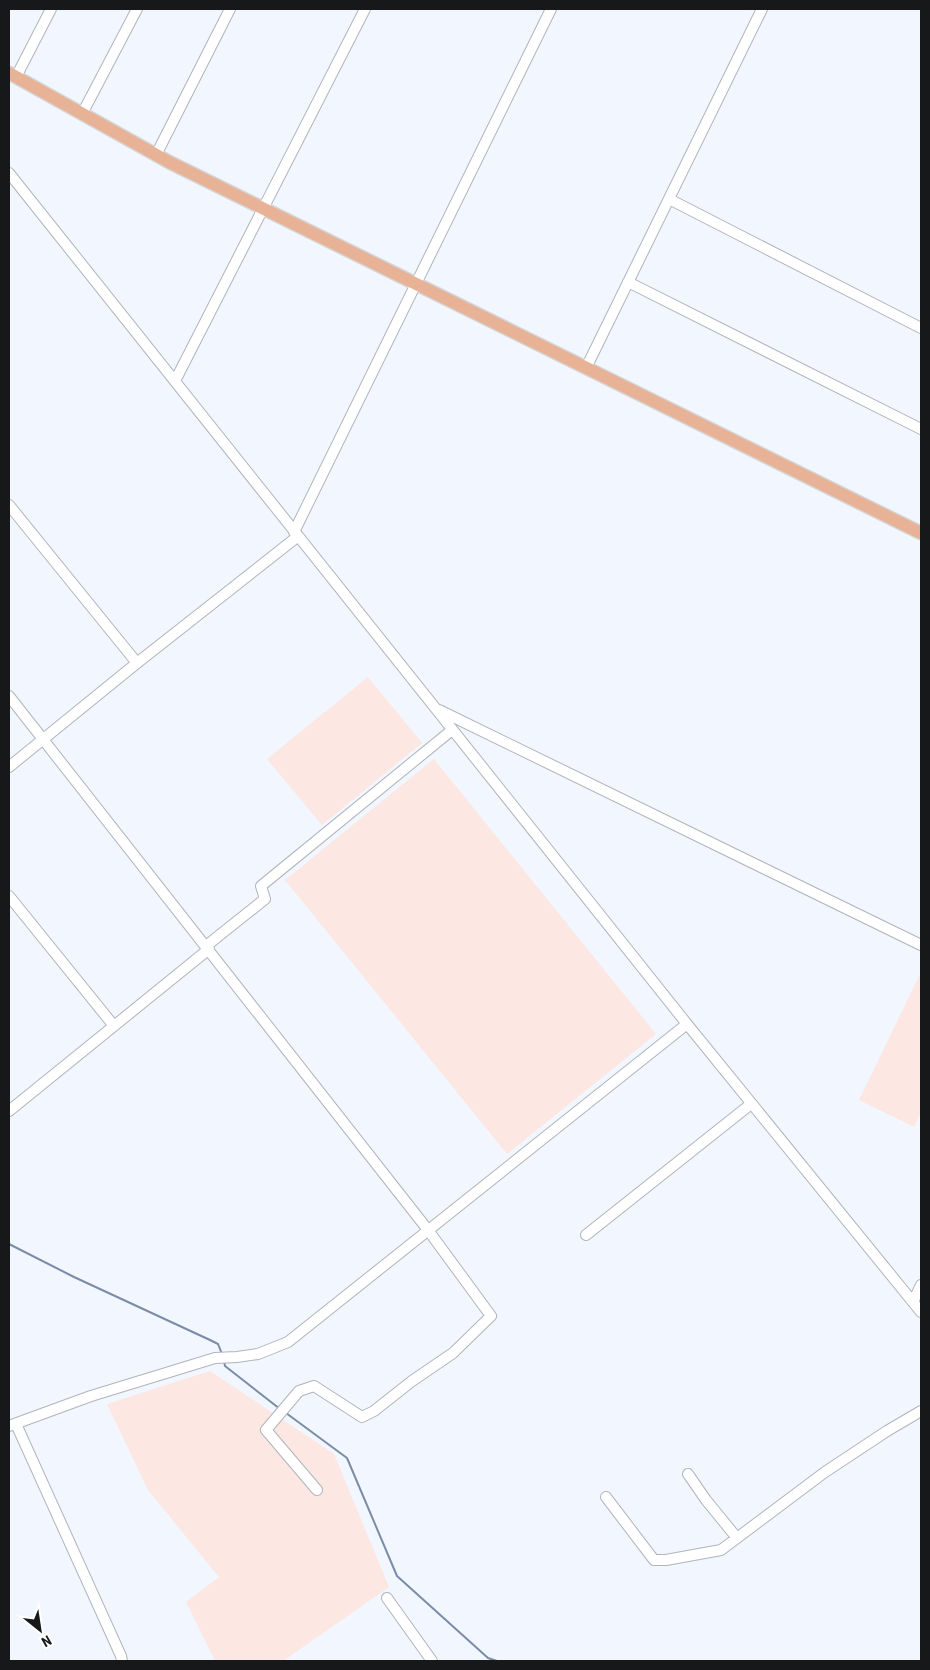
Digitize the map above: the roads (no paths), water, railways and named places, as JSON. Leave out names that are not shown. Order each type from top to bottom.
[{"type":"main road","points":[[13,75],[156,155],[921,533]]},
{"type":"street","points":[[13,75],[51,9]]},
{"type":"street","points":[[82,114],[137,9]]},
{"type":"street","points":[[156,155],[230,9]]},
{"type":"street","points":[[175,382],[365,9]]},
{"type":"street","points":[[9,768],[295,534],[551,9]]},
{"type":"street","points":[[586,368],[762,9]]},
{"type":"street","points":[[9,173],[751,1104],[921,1312]]},
{"type":"street","points":[[669,200],[921,328]]},
{"type":"street","points":[[628,282],[921,429]]},
{"type":"street","points":[[9,505],[137,663]]},
{"type":"street","points":[[9,696],[208,947],[428,1230],[491,1316],[453,1353],[412,1381],[374,1411],[362,1417],[314,1386],[299,1392],[266,1430],[317,1490]]},
{"type":"street","points":[[435,709],[921,945]]},
{"type":"street","points":[[9,1111],[114,1026],[265,899],[261,886],[452,730]]},
{"type":"street","points":[[9,896],[114,1026]]},
{"type":"street","points":[[122,1661],[12,1425],[90,1396],[215,1358],[258,1354],[288,1342],[687,1024]]},
{"type":"street","points":[[586,1234],[751,1104]]},
{"type":"street","points":[[913,1302],[921,1285]]},
{"type":"street","points":[[606,1497],[654,1560],[666,1560],[721,1550],[824,1472],[921,1411]]},
{"type":"street","points":[[688,1474],[736,1538]]},
{"type":"street","points":[[387,1598],[427,1653],[429,1660]]},
{"type":"waterway","points":[[9,1244],[74,1277],[218,1344],[222,1354]]},
{"type":"waterway","points":[[224,1361],[225,1366],[280,1409]]},
{"type":"waterway","points":[[286,1413],[347,1458],[397,1576],[488,1658],[497,1661]]}]
